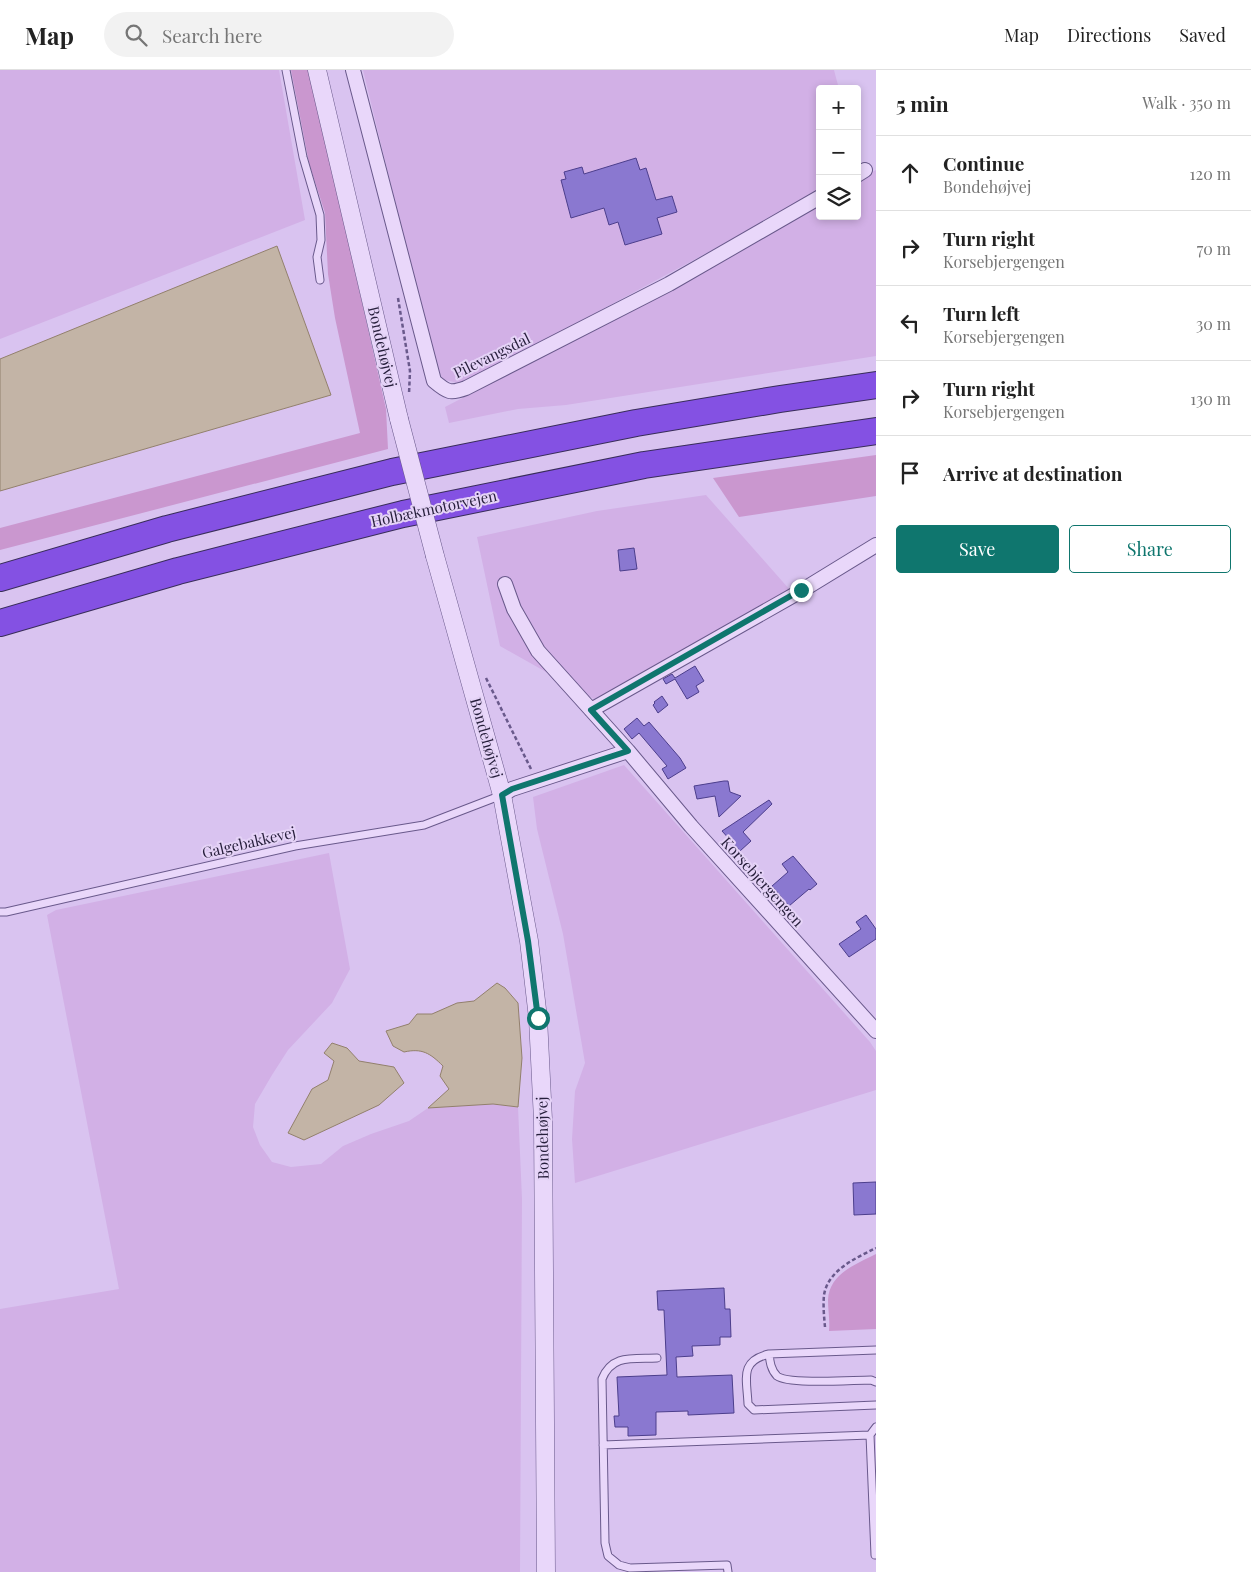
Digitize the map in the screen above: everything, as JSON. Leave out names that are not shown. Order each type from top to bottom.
[{"type":"highway","points":[[0,578],[167,528],[392,472],[636,423],[876,385]]},
{"type":"highway","name":"Holbækmotorvejen","points":[[0,624],[178,571],[403,514],[644,465],[876,431]]},
{"type":"street","name":"Bondehøjvej","points":[[318,70],[399,419],[502,795],[528,941],[538,1018],[543,1130],[546,1572]]},
{"type":"street","name":"Pilevangsdal","points":[[353,70],[434,382],[444,390],[454,393],[669,284],[816,199]]},
{"type":"street","points":[[591,710],[876,545]]},
{"type":"street","name":"Korsebjergengen","points":[[505,584],[514,608],[538,651],[628,751],[702,839],[876,1031]]},
{"type":"street","points":[[502,795],[512,789],[628,751]]},
{"type":"lane","points":[[286,70],[303,156],[320,215],[321,240],[317,257],[320,280]]},
{"type":"lane","name":"Galgebakkevej","points":[[0,912],[295,846],[424,825],[502,795]]},
{"type":"lane","points":[[876,1350],[770,1354],[756,1357],[749,1364],[746,1374],[748,1404],[754,1410],[876,1405]]},
{"type":"lane","points":[[770,1354],[770,1366],[776,1375],[783,1379],[796,1381],[871,1380],[876,1382]]},
{"type":"lane","points":[[657,1358],[619,1360],[611,1364],[602,1380],[605,1543],[608,1556],[619,1565],[630,1568],[727,1565],[728,1572]]},
{"type":"lane","points":[[875,1554],[870,1435],[876,1427]]},
{"type":"lane","points":[[603,1445],[870,1435]]},
{"type":"path","points":[[397,293],[410,371],[409,398]]},
{"type":"path","points":[[485,676],[537,782]]},
{"type":"path","points":[[824,1327],[824,1295],[826,1286],[834,1274],[847,1264],[876,1248]]},
{"type":"shaded area","points":[[0,70],[279,70],[305,220],[0,339]]},
{"type":"shaded area","points":[[291,70],[308,70],[386,409],[388,449],[0,550],[0,528],[360,433],[335,318],[328,274],[325,213],[309,163]]},
{"type":"shaded area","points":[[363,70],[834,70],[838,85],[816,85],[816,194],[471,380],[458,383],[441,379],[436,371]]},
{"type":"shaded area","points":[[876,170],[876,356],[566,405],[518,409],[449,423],[445,407],[674,288],[816,204],[816,220],[861,220],[861,178]]},
{"type":"shaded area","points":[[277,246],[331,395],[0,491],[0,359]]},
{"type":"shaded area","points":[[876,455],[876,496],[739,517],[713,478]]},
{"type":"shaded area","points":[[706,495],[790,590],[594,699],[500,646],[477,537],[597,511]]},
{"type":"shaded area","points":[[624,765],[870,1042],[876,1051],[876,1090],[575,1183],[572,1139],[575,1091],[585,1063],[563,934],[537,829],[533,797]]},
{"type":"shaded area","points":[[329,853],[350,969],[332,1003],[288,1050],[272,1075],[255,1104],[253,1127],[260,1145],[272,1162],[291,1167],[321,1164],[343,1146],[409,1121],[428,1108],[493,1104],[518,1107],[522,1199],[520,1572],[0,1572],[0,1309],[119,1289],[47,915],[56,910]]},
{"type":"shaded area","points":[[497,983],[505,988],[518,1003],[522,1058],[518,1107],[493,1104],[428,1108],[449,1089],[440,1076],[443,1066],[434,1058],[421,1051],[404,1052],[393,1046],[386,1031],[409,1024],[417,1014],[432,1014],[457,1003],[474,1001]]},
{"type":"shaded area","points":[[332,1043],[347,1048],[359,1061],[394,1067],[404,1083],[379,1105],[304,1140],[288,1133],[312,1089],[328,1080],[334,1061],[324,1053]]},
{"type":"shaded area","points":[[876,1254],[876,1329],[829,1331],[828,1300],[833,1283],[845,1271]]},
{"type":"building","points":[[636,158],[640,170],[646,168],[656,200],[672,196],[677,212],[657,218],[662,234],[625,245],[618,222],[609,225],[604,208],[571,218],[561,180],[566,179],[564,172],[582,167],[584,174]]},
{"type":"building","points":[[634,548],[637,569],[620,571],[618,550]]},
{"type":"building","points":[[695,666],[704,681],[696,686],[699,692],[687,699],[675,679],[666,684],[663,679],[672,674],[675,678]]},
{"type":"building","points":[[662,696],[668,705],[658,713],[653,705]]},
{"type":"building","points":[[637,718],[644,726],[649,722],[680,758],[686,768],[668,779],[662,769],[667,766],[639,733],[632,739],[624,729]]},
{"type":"building","points":[[728,781],[730,792],[741,796],[719,817],[715,796],[697,799],[694,786]]},
{"type":"building","points":[[769,800],[772,804],[743,832],[751,841],[740,851],[722,831]]},
{"type":"building","points":[[793,856],[817,884],[789,906],[772,886],[788,872],[782,864]]},
{"type":"building","points":[[866,915],[876,929],[876,939],[849,957],[839,944],[861,929],[856,922]]},
{"type":"building","points":[[876,1182],[876,1214],[854,1215],[853,1183]]},
{"type":"building","points":[[724,1288],[725,1309],[730,1309],[731,1337],[720,1337],[720,1345],[692,1346],[693,1356],[676,1357],[677,1377],[732,1375],[734,1413],[688,1415],[688,1411],[656,1412],[656,1435],[628,1436],[628,1427],[615,1427],[614,1416],[619,1416],[617,1377],[667,1375],[664,1310],[658,1310],[657,1291]]},
{"type":"route","points":[[538,1018],[516,864],[502,795],[512,789],[628,751],[591,710],[801,590]]}]
